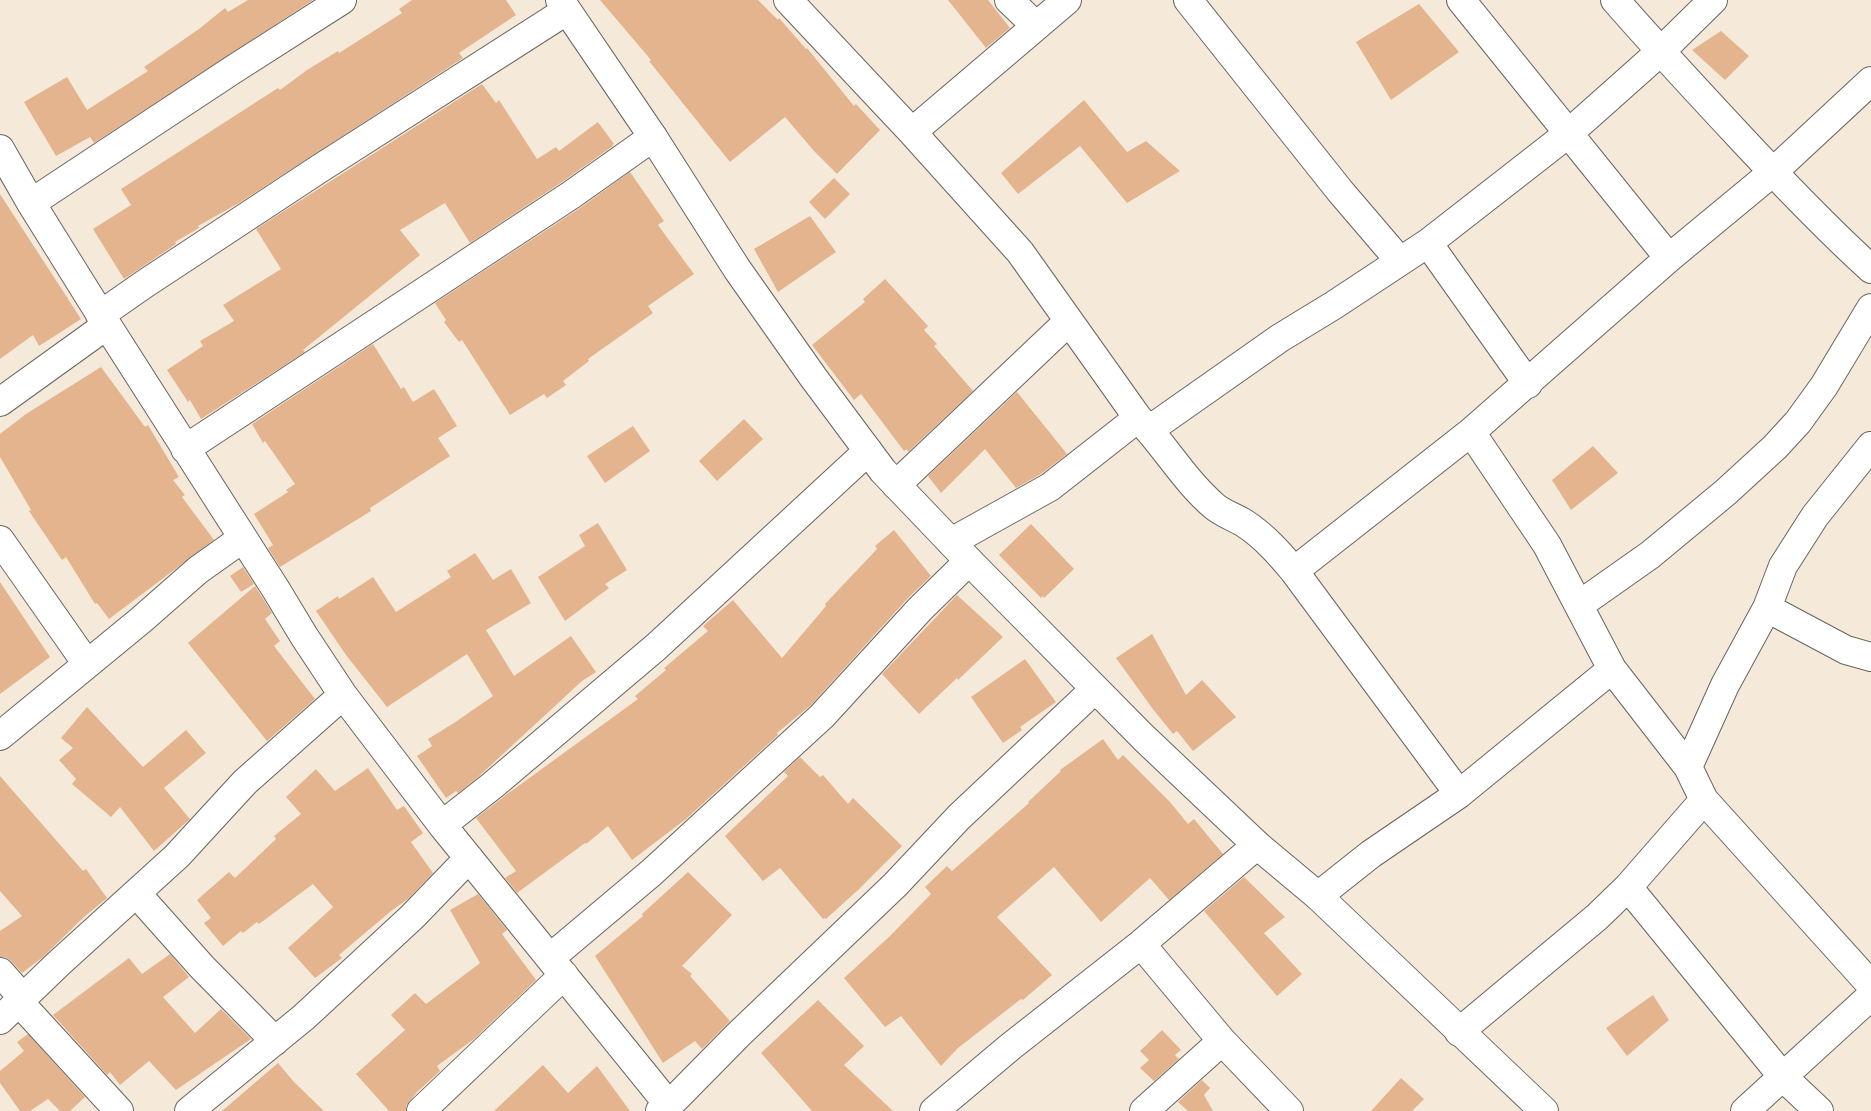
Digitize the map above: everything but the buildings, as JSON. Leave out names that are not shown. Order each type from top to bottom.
[{"type":"street","points":[[31,203],[342,0]]},
{"type":"street","points":[[788,0],[912,132],[1020,252],[1144,424],[1191,484],[1215,507],[1245,524],[1270,543],[1294,571],[1459,794]]},
{"type":"street","points":[[1009,0],[1036,26]]},
{"type":"street","points":[[912,132],[1067,0]]},
{"type":"street","points":[[1188,0],[1340,191],[1400,260]]},
{"type":"street","points":[[1461,0],[1669,258]]},
{"type":"street","points":[[1615,0],[1660,52],[1772,172],[1871,269]]},
{"type":"street","points":[[422,1111],[557,967],[651,872],[822,716],[920,609],[960,551],[1050,487],[1144,424],[1334,305],[1428,243],[1569,133],[1660,52],[1713,0]]},
{"type":"street","points":[[0,402],[104,320],[146,282],[286,191],[563,5],[653,137],[737,269],[813,377],[896,485],[1095,689],[1257,845],[1318,896],[1544,1111]]},
{"type":"street","points":[[1294,571],[1471,432],[1528,384],[1669,258],[1772,172],[1871,81]]},
{"type":"street","points":[[185,449],[571,195],[653,137]]},
{"type":"street","points":[[0,150],[31,203],[185,449],[343,694],[469,858],[673,1106],[738,1035],[895,885],[959,817],[1095,689]]},
{"type":"street","points":[[1428,243],[1528,384]]},
{"type":"street","points":[[1579,604],[1650,555],[1726,492],[1774,447],[1798,422],[1824,386],[1871,308]]},
{"type":"street","points":[[896,485],[1069,321]]},
{"type":"street","points":[[1471,432],[1547,544],[1612,669],[1688,767],[1704,800],[1871,984]]},
{"type":"street","points":[[1688,767],[1725,686],[1767,608],[1783,566],[1815,516],[1871,446]]},
{"type":"street","points":[[442,824],[493,785],[656,647],[868,451]]},
{"type":"street","points":[[0,736],[142,620],[198,570],[243,538]]},
{"type":"street","points":[[0,540],[87,664]]},
{"type":"street","points":[[1767,608],[1846,650],[1871,657]]},
{"type":"street","points":[[1318,896],[1371,854],[1459,794],[1612,669]]},
{"type":"street","points":[[14,1007],[58,964],[177,856],[245,782],[343,694]]},
{"type":"street","points":[[1459,1032],[1597,917],[1628,886],[1704,800]]},
{"type":"street","points":[[934,1111],[1010,1047],[1142,944],[1257,845]]},
{"type":"street","points":[[189,1111],[304,1017],[412,917],[469,858]]},
{"type":"street","points":[[1628,886],[1783,1076],[1819,1111]]},
{"type":"street","points":[[136,894],[202,967],[275,1041]]},
{"type":"street","points":[[1142,944],[1222,1041],[1289,1111]]},
{"type":"street","points":[[0,972],[14,1007],[119,1111]]},
{"type":"street","points":[[1745,1111],[1871,996]]},
{"type":"street","points":[[1144,1111],[1222,1041]]}]
